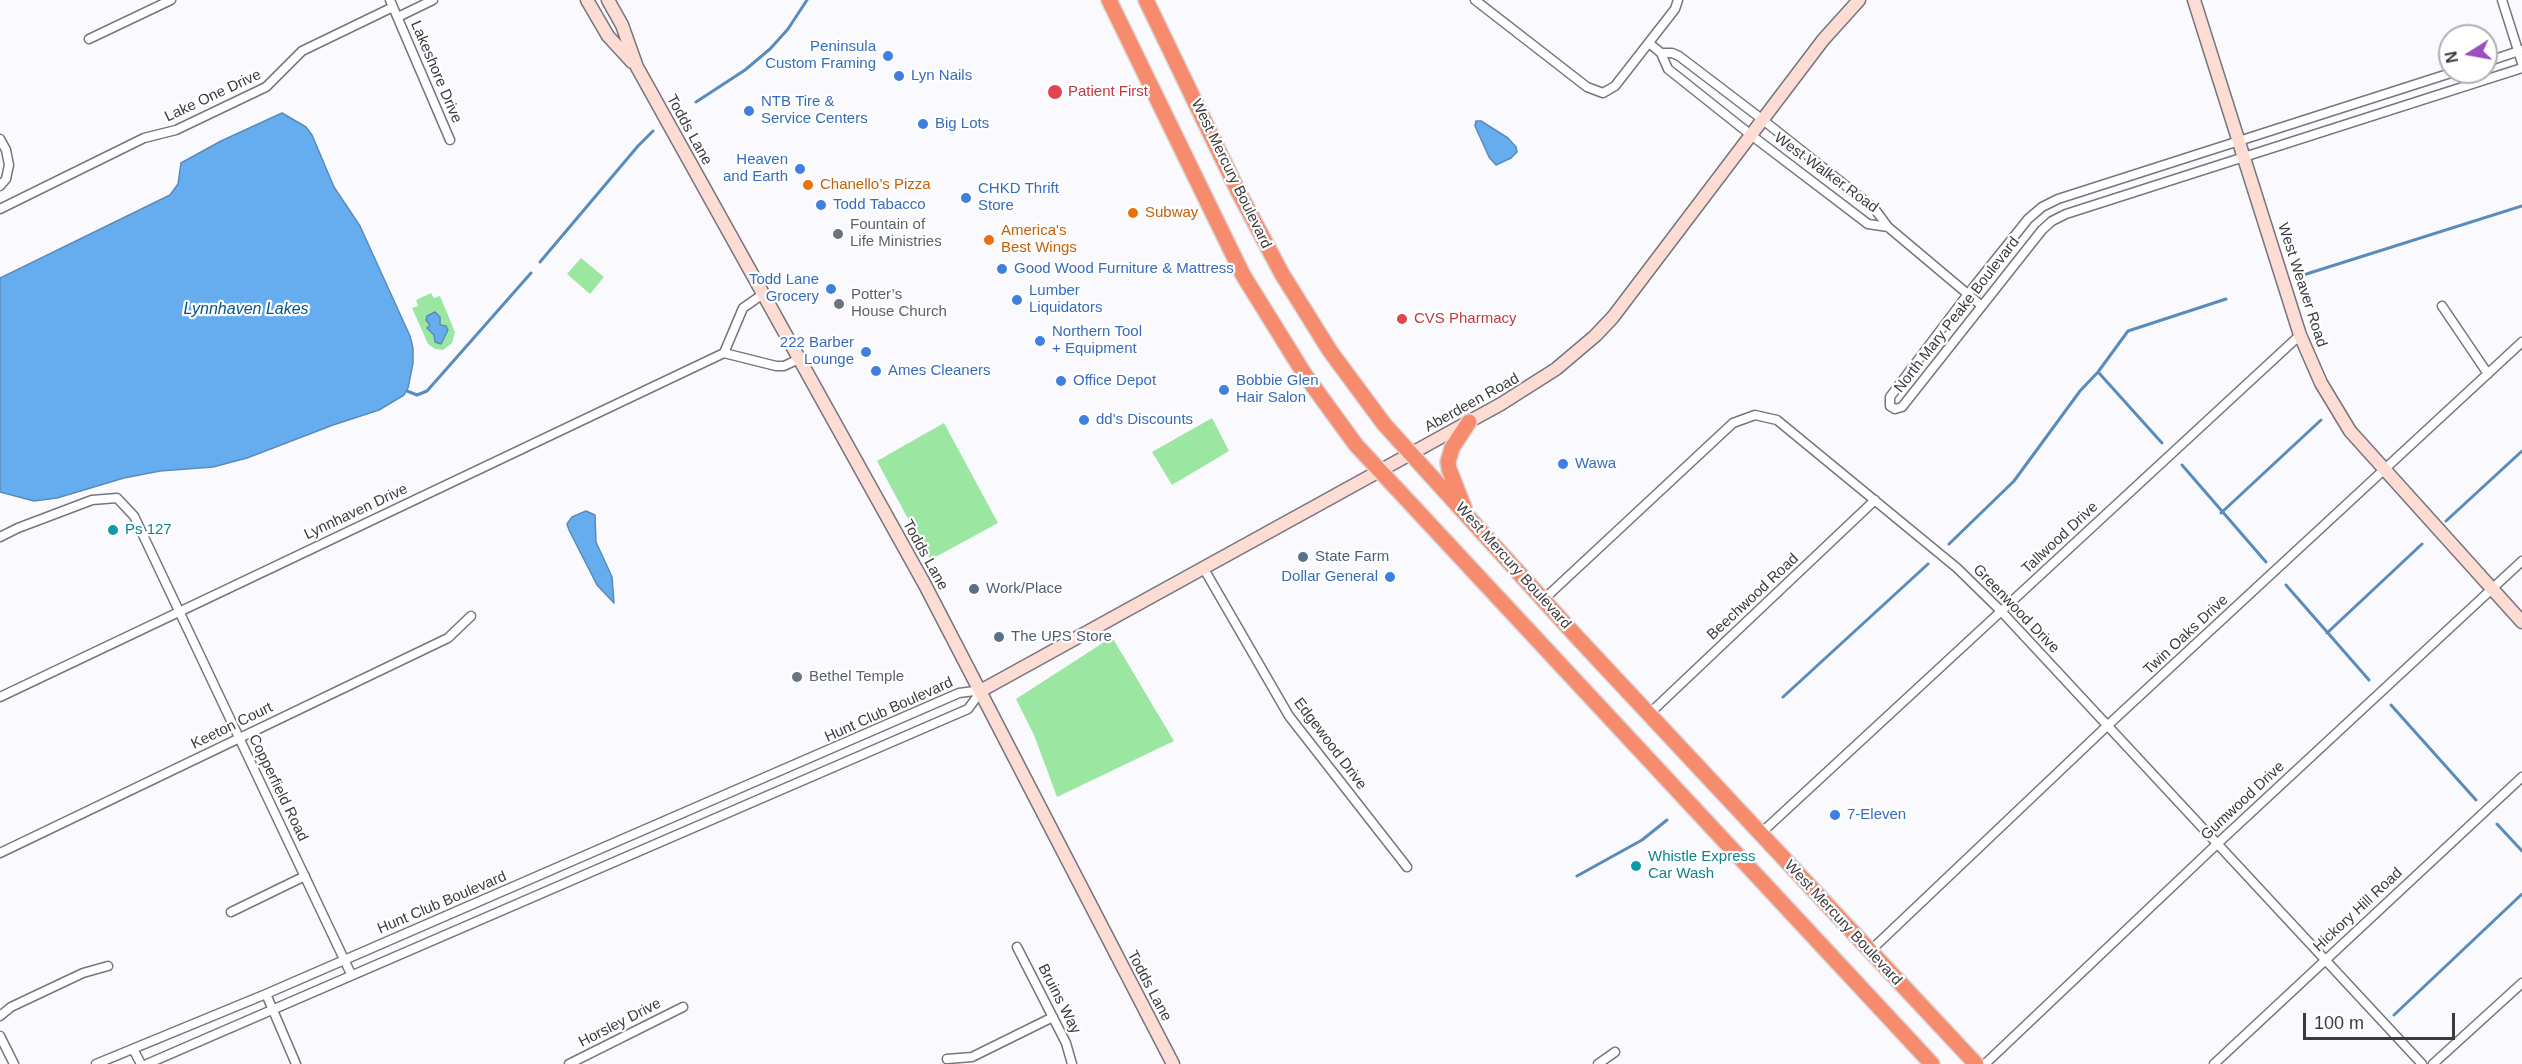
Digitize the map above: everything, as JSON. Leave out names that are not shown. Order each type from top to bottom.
[{"type":"highway","name":"West Mercury Boulevard","points":[[1109,0],[1220,230],[1255,295],[1310,383],[1356,445],[1932,1064]]},
{"type":"highway","name":"West Mercury Boulevard","points":[[1146,0],[1238,191],[1282,274],[1350,379],[1410,454],[1543,600],[1976,1064]]},
{"type":"highway","points":[[1469,422],[1454,443],[1448,462],[1469,518]]},
{"type":"main road","name":"Todds Lane","points":[[587,0],[608,36],[637,68]]},
{"type":"main road","name":"Todds Lane","points":[[608,0],[622,25],[637,68],[981,690],[1173,1064]]},
{"type":"main road","name":"Aberdeen Road","points":[[981,690],[1204,569],[1544,378],[1595,336],[1632,292],[1823,40],[1859,0]]},
{"type":"main road","name":"West Weaver Road","points":[[2194,0],[2300,335],[2321,383],[2349,431],[2522,622]]},
{"type":"street","points":[[89,39],[171,0]]},
{"type":"street","name":"Lakeshore Drive","points":[[433,0],[398,17],[450,140]]},
{"type":"street","points":[[1475,0],[1587,87],[1599,93],[1613,88],[1675,9],[1678,0]]},
{"type":"street","points":[[2502,0],[2522,63]]},
{"type":"street","points":[[392,3],[398,17]]},
{"type":"street","name":"Lake One Drive","points":[[0,209],[144,138],[176,130],[266,87],[302,51],[392,3]]},
{"type":"street","points":[[1649,43],[1661,53]]},
{"type":"street","points":[[2498,58],[2520,51]]},
{"type":"street","name":"West Walker Road","points":[[1888,227],[1868,224],[1751,135],[1668,69],[1661,53],[1672,53],[1679,56],[1874,208],[1888,227],[1982,306]]},
{"type":"street","name":"North Mary Peake Boulevard","points":[[2438,77],[2058,199],[2042,207],[2028,219],[1890,397],[1892,408],[1902,407],[2042,230],[2052,221],[2066,214],[2522,68]]},
{"type":"street","points":[[0,139],[9,165],[6,179],[0,186]]},
{"type":"street","points":[[763,294],[743,308],[724,352],[776,366],[784,366],[799,359]]},
{"type":"street","points":[[2442,306],[2488,374]]},
{"type":"street","name":"Tallwood Drive","points":[[1760,834],[2300,335]]},
{"type":"street","name":"Twin Oaks Drive","points":[[1870,951],[2107,726],[2522,342]]},
{"type":"street","name":"Lynnhaven Drive","points":[[0,697],[724,352]]},
{"type":"street","name":"Greenwood Drive","points":[[1543,600],[1727,428],[1748,416],[1764,415],[1777,420],[1957,568],[2001,611],[2422,1064]]},
{"type":"street","name":"Copperfield Road","points":[[0,537],[92,500],[117,498],[134,516],[351,974]]},
{"type":"street","name":"Beechwood Road","points":[[1649,714],[1875,500]]},
{"type":"street","name":"Gumwood Drive","points":[[1985,1064],[2217,844],[2522,561]]},
{"type":"street","name":"Edgewood Drive","points":[[1204,569],[1289,716],[1407,867]]},
{"type":"street","name":"Keeton Court","points":[[0,853],[448,638],[471,616]]},
{"type":"street","name":"Hunt Club Boulevard","points":[[96,1064],[266,994],[959,693],[981,690]]},
{"type":"street","name":"Hunt Club Boulevard","points":[[147,1064],[968,709],[981,690]]},
{"type":"street","name":"Hickory Hill Road","points":[[2214,1064],[2522,777]]},
{"type":"street","points":[[231,912],[305,876]]},
{"type":"street","name":"Bruins Way","points":[[1017,947],[1066,1043],[1072,1064]]},
{"type":"street","points":[[0,1016],[11,1007],[73,978],[108,966]]},
{"type":"street","points":[[2433,1064],[2522,983]]},
{"type":"street","points":[[266,994],[296,1064]]},
{"type":"street","name":"Horsley Drive","points":[[569,1064],[683,1007]]},
{"type":"street","points":[[946,1059],[972,1057],[1053,1017]]},
{"type":"street","points":[[0,1036],[14,1064]]},
{"type":"street","points":[[133,1049],[141,1064]]},
{"type":"street","points":[[1598,1064],[1616,1052]]},
{"type":"green space","points":[[581,258],[604,277],[590,294],[567,274]]},
{"type":"green space","points":[[431,293],[434,298],[440,296],[455,332],[452,343],[443,350],[435,349],[428,344],[412,308],[418,306],[416,300]]},
{"type":"green space","points":[[1212,418],[1229,451],[1172,485],[1152,452]]},
{"type":"green space","points":[[944,423],[998,523],[930,560],[877,461]]},
{"type":"green space","points":[[1112,637],[1174,741],[1057,797],[1034,735],[1016,699]]},
{"type":"water","name":"Lynnhaven Lakes","points":[[282,113],[306,127],[312,135],[334,187],[360,226],[410,336],[413,363],[408,388],[404,395],[379,410],[247,458],[213,467],[160,471],[124,478],[57,498],[34,501],[0,492],[0,278],[170,195],[178,184],[181,163],[221,141]]},
{"type":"water","points":[[1476,121],[1481,121],[1508,138],[1516,147],[1517,152],[1511,158],[1496,165],[1489,157],[1475,126]]},
{"type":"water","points":[[435,312],[440,317],[440,325],[446,326],[448,330],[441,344],[435,342],[434,335],[427,328],[430,325],[426,320],[427,316]]},
{"type":"water","points":[[586,511],[595,515],[596,542],[612,577],[614,603],[597,585],[567,524],[572,517]]},
{"type":"waterway","points":[[696,102],[745,70],[770,49],[788,29],[807,0]]},
{"type":"waterway","points":[[540,262],[653,131]]},
{"type":"waterway","points":[[2300,276],[2522,206]]},
{"type":"waterway","points":[[407,391],[417,395],[427,391],[531,273]]},
{"type":"waterway","points":[[1949,544],[2014,481],[2080,391],[2098,372],[2128,331],[2226,299]]},
{"type":"waterway","points":[[2099,373],[2162,443]]},
{"type":"waterway","points":[[2221,513],[2321,420]]},
{"type":"waterway","points":[[2446,521],[2522,451]]},
{"type":"waterway","points":[[2182,465],[2266,562]]},
{"type":"waterway","points":[[2327,633],[2422,544]]},
{"type":"waterway","points":[[1783,697],[1928,564]]},
{"type":"waterway","points":[[2286,585],[2369,680]]},
{"type":"waterway","points":[[2391,705],[2476,800]]},
{"type":"waterway","points":[[1577,876],[1642,840],[1667,820]]},
{"type":"waterway","points":[[2497,824],[2522,851]]},
{"type":"waterway","points":[[2394,1015],[2522,894]]},
{"type":"place","name":"Peninsula Custom Framing","points":[[888,56]]},
{"type":"place","name":"Lyn Nails","points":[[899,76]]},
{"type":"place","name":"Patient First","points":[[1055,92]]},
{"type":"place","name":"NTB Tire & Service Centers","points":[[749,111]]},
{"type":"place","name":"Big Lots","points":[[923,124]]},
{"type":"place","name":"Heaven and Earth","points":[[800,169]]},
{"type":"place","name":"Chanello’s Pizza","points":[[808,185]]},
{"type":"place","name":"CHKD Thrift Store","points":[[966,198]]},
{"type":"place","name":"Todd Tabacco","points":[[821,205]]},
{"type":"place","name":"Subway","points":[[1133,213]]},
{"type":"place","name":"Fountain of Life Ministries","points":[[838,234]]},
{"type":"place","name":"America's Best Wings","points":[[989,240]]},
{"type":"place","name":"Good Wood Furniture & Mattress","points":[[1002,269]]},
{"type":"place","name":"Todd Lane Grocery","points":[[831,289]]},
{"type":"place","name":"Lumber Liquidators","points":[[1017,300]]},
{"type":"place","name":"Potter’s House Church","points":[[839,304]]},
{"type":"place","name":"CVS Pharmacy","points":[[1402,319]]},
{"type":"place","name":"Northern Tool + Equipment","points":[[1040,341]]},
{"type":"place","name":"222 Barber Lounge","points":[[866,352]]},
{"type":"place","name":"Ames Cleaners","points":[[876,371]]},
{"type":"place","name":"Office Depot","points":[[1061,381]]},
{"type":"place","name":"Bobbie Glen Hair Salon","points":[[1224,390]]},
{"type":"place","name":"dd's Discounts","points":[[1084,420]]},
{"type":"place","name":"Wawa","points":[[1563,464]]},
{"type":"place","name":"Ps 127","points":[[113,530]]},
{"type":"place","name":"State Farm","points":[[1303,557]]},
{"type":"place","name":"Dollar General","points":[[1390,577]]},
{"type":"place","name":"Work/Place","points":[[974,589]]},
{"type":"place","name":"The UPS Store","points":[[999,637]]},
{"type":"place","name":"Bethel Temple","points":[[797,677]]},
{"type":"place","name":"7-Eleven","points":[[1835,815]]},
{"type":"place","name":"Whistle Express Car Wash","points":[[1636,866]]}]
